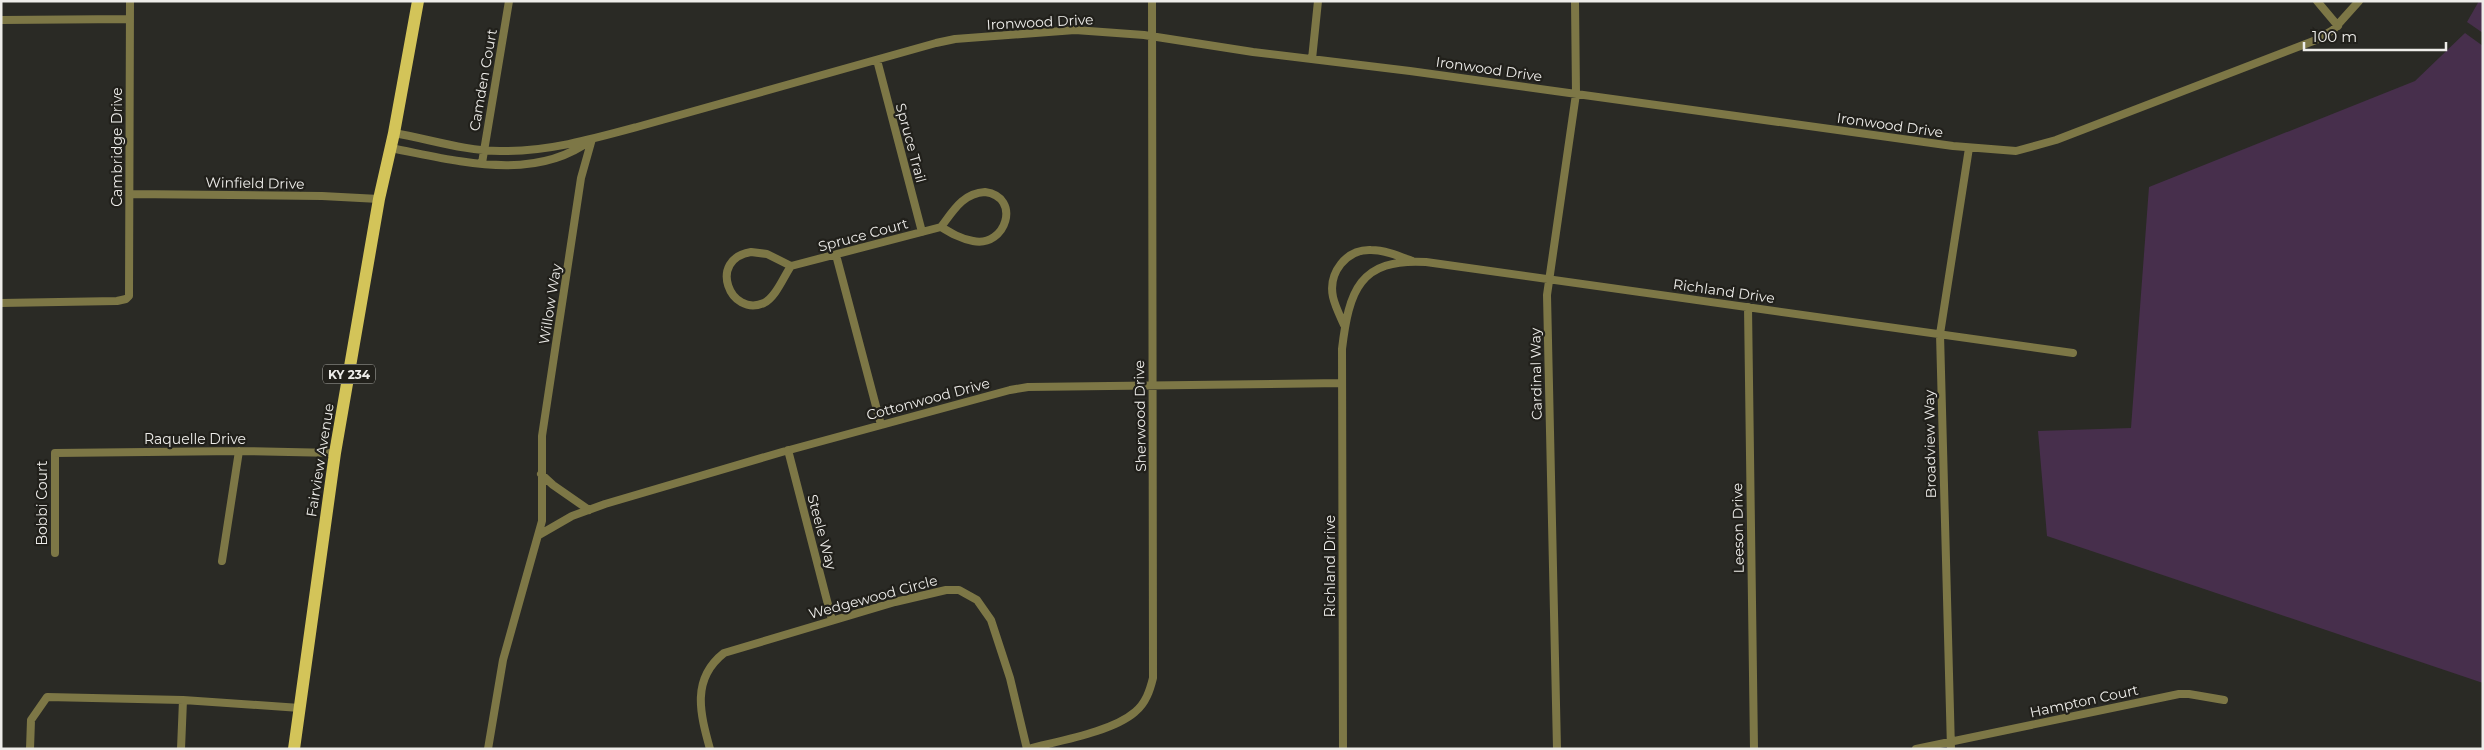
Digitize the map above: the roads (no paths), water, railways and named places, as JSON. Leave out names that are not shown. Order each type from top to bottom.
[{"type":"main road","name":"Fairview Avenue","points":[[294,749],[335,453],[379,200],[394,133],[418,1]]},
{"type":"street","name":"Cambridge Drive","points":[[1,303],[117,301],[126,299],[129,294],[130,1]]},
{"type":"street","name":"Camden Court","points":[[482,164],[509,1]]},
{"type":"street","name":"Sherwood Drive","points":[[1028,749],[1087,734],[1115,723],[1135,712],[1150,690],[1154,678],[1152,1]]},
{"type":"street","points":[[1312,59],[1318,1]]},
{"type":"street","name":"Cardinal Way","points":[[1557,749],[1548,279],[1576,94],[1575,1]]},
{"type":"street","points":[[2316,1],[2338,26]]},
{"type":"street","name":"Ironwood Drive","points":[[394,133],[484,150],[531,149],[592,139],[955,39],[1082,30],[1153,36],[2008,152],[2033,148],[2316,40],[2338,26],[2359,1]]},
{"type":"street","points":[[1,20],[130,19]]},
{"type":"street","name":"Spruce Trail","points":[[877,60],[922,232]]},
{"type":"street","name":"Ironwood Drive","points":[[390,148],[482,164],[541,163],[564,157],[592,139]]},
{"type":"street","name":"Willow Way","points":[[488,749],[503,660],[542,521],[542,436],[581,178],[592,139]]},
{"type":"street","name":"Broadview Way","points":[[1951,745],[1940,334],[1969,148]]},
{"type":"street","points":[[977,193],[992,194],[998,197],[1006,208],[1005,226],[996,236],[985,241],[971,241],[941,227],[956,206],[977,193]]},
{"type":"street","name":"Winfield Drive","points":[[130,194],[322,196],[379,200]]},
{"type":"street","name":"Spruce Court","points":[[791,266],[941,227]]},
{"type":"street","points":[[1344,325],[1333,296],[1335,274],[1344,259],[1357,252],[1370,250],[1394,254],[1413,262]]},
{"type":"street","points":[[746,253],[767,254],[791,266],[764,303],[751,304],[740,301],[728,288],[726,276],[729,266],[736,258],[746,253]]},
{"type":"street","points":[[836,255],[881,425]]},
{"type":"street","name":"Richland Drive","points":[[1343,749],[1342,383],[1344,325],[1347,310],[1355,290],[1373,272],[1385,266],[1413,262],[2073,352]]},
{"type":"street","name":"Leeson Drive","points":[[1748,307],[1754,749]]},
{"type":"street","name":"Cottonwood Drive","points":[[538,535],[589,510],[788,450],[1010,390],[1028,387],[1342,383]]},
{"type":"street","name":"Steele Way","points":[[788,450],[832,620]]},
{"type":"street","points":[[222,561],[239,451]]},
{"type":"street","name":"Raquelle Drive","points":[[55,453],[239,451],[335,453]]},
{"type":"street","name":"Bobbi Court","points":[[55,453],[55,553]]},
{"type":"street","points":[[542,474],[552,486],[589,510]]},
{"type":"street","name":"Wedgewood Circle","points":[[710,749],[701,707],[701,695],[704,675],[716,659],[724,653],[744,645],[832,620],[946,590],[958,590],[972,596],[986,610],[991,620],[1010,678],[1028,749]]},
{"type":"street","name":"Hampton Court","points":[[1916,749],[1951,745],[2179,694],[2224,700]]},
{"type":"street","points":[[30,749],[30,720],[47,697],[183,700],[300,708]]},
{"type":"street","points":[[181,749],[183,700]]}]
